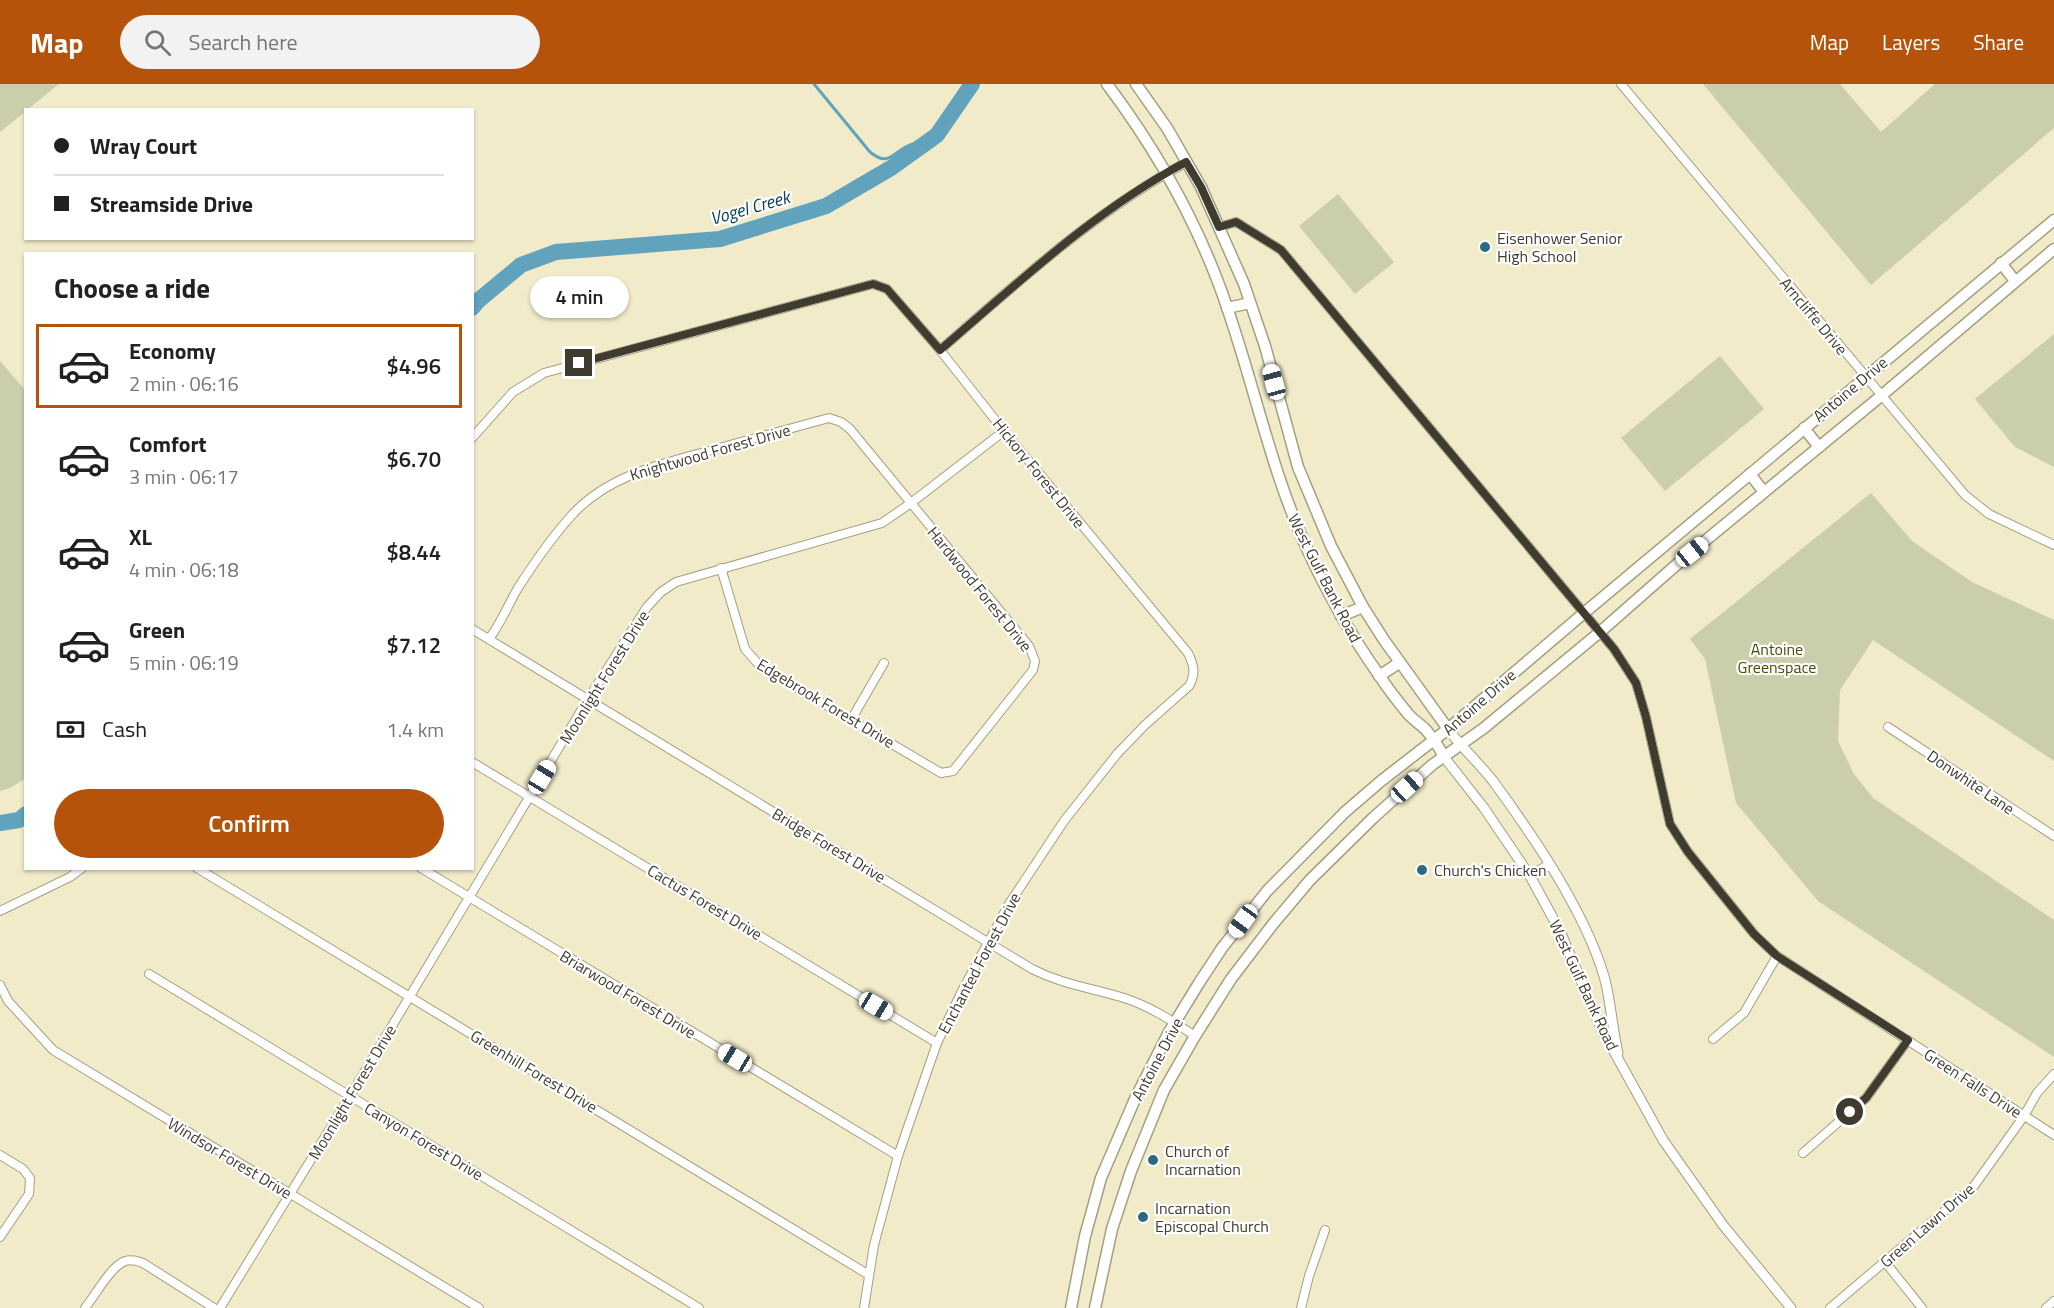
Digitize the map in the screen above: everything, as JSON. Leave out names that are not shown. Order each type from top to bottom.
[{"type":"main road","name":"West Gulf Bank Road","points":[[1107,84],[1129,113],[1166,173],[1218,282],[1271,458],[1309,553],[1341,616],[1379,676],[1410,716],[1434,740],[1444,757]]},
{"type":"main road","name":"West Gulf Bank Road","points":[[1136,84],[1167,128],[1201,187],[1219,227],[1265,346],[1298,467],[1331,546],[1363,607],[1399,663],[1448,729]]},
{"type":"main road","name":"Antoine Drive","points":[[1071,1308],[1085,1236],[1101,1178],[1135,1099],[1175,1023],[1222,948],[1266,892],[1346,812],[2054,220]]},
{"type":"main road","name":"Antoine Drive","points":[[1095,1308],[1112,1230],[1131,1171],[1164,1090],[1231,979],[1310,880],[1379,812],[1600,632],[2054,249]]},
{"type":"main road","points":[[2001,263],[2015,281]]},
{"type":"main road","points":[[1227,308],[1250,303]]},
{"type":"main road","points":[[1804,429],[1819,447]]},
{"type":"main road","points":[[1750,474],[1764,492]]},
{"type":"main road","points":[[1341,616],[1363,607]]},
{"type":"main road","points":[[1379,676],[1399,663]]},
{"type":"street","name":"Arncliffe Drive","points":[[1621,84],[1954,484],[1976,505],[1998,519],[2054,545]]},
{"type":"street","points":[[940,350],[1026,275],[1116,204],[1186,162]]},
{"type":"street","name":"Green Falls Drive","points":[[1219,227],[1236,222],[1281,250],[1614,649],[1636,683],[1670,824],[1688,852],[1754,934],[1777,956],[2054,1135]]},
{"type":"street","name":"Hickory Forest Drive","points":[[474,436],[513,392],[544,373],[873,284],[887,289],[940,350],[1188,653],[1194,672]]},
{"type":"street","name":"Hardwood Forest Drive","points":[[829,418],[850,429],[1029,646],[1035,661],[1030,676],[953,771]]},
{"type":"street","name":"Knightwood Forest Drive","points":[[489,639],[547,546],[573,515],[600,491],[617,480],[655,466],[829,418]]},
{"type":"street","name":"Moonlight Forest Drive","points":[[220,1308],[588,699],[654,599],[676,582],[882,523],[1004,431]]},
{"type":"street","name":"Edgebrook Forest Drive","points":[[721,568],[745,649],[760,666],[941,773],[953,771]]},
{"type":"street","name":"Bridge Forest Drive","points":[[474,630],[1032,969],[1054,980],[1142,1004],[1195,1036]]},
{"type":"street","points":[[851,720],[884,663]]},
{"type":"street","name":"Enchanted Forest Drive","points":[[864,1308],[874,1245],[898,1156],[937,1043],[988,942],[1040,855],[1090,786],[1138,732],[1189,686],[1194,672]]},
{"type":"street","name":"Donwhite Lane","points":[[1888,727],[2054,836]]},
{"type":"street","name":"West Gulf Bank Road","points":[[1448,729],[1493,781],[1528,831],[1590,940],[1604,978],[1618,1051],[1624,1070]]},
{"type":"street","name":"West Gulf Bank Road","points":[[1444,757],[1484,808],[1530,876],[1560,931],[1601,1028],[1662,1140],[1698,1191],[1791,1308]]},
{"type":"street","name":"Cactus Forest Drive","points":[[474,763],[937,1043]]},
{"type":"street","points":[[1530,876],[1549,865]]},
{"type":"street","points":[[0,911],[79,870]]},
{"type":"street","name":"Greenhill Forest Drive","points":[[200,870],[869,1275]]},
{"type":"street","name":"Briarwood Forest Drive","points":[[424,870],[898,1156]]},
{"type":"street","points":[[1713,1039],[1744,1012],[1777,956]]},
{"type":"street","name":"Canyon Forest Drive","points":[[149,974],[699,1308]]},
{"type":"street","name":"Windsor Forest Drive","points":[[0,985],[8,1001],[53,1050],[479,1308]]},
{"type":"street","points":[[1803,1153],[1866,1098],[1908,1040]]},
{"type":"street","name":"Green Lawn Drive","points":[[1830,1308],[1974,1186],[2037,1094],[2054,1074]]},
{"type":"street","points":[[0,1155],[23,1169],[30,1178],[29,1194],[0,1237]]},
{"type":"street","points":[[1301,1308],[1325,1230]]},
{"type":"street","points":[[85,1308],[116,1268],[124,1261],[134,1260],[143,1263],[214,1308]]},
{"type":"street","points":[[1885,1263],[1922,1308]]},
{"type":"street","points":[[2046,1308],[2054,1301]]},
{"type":"green space","points":[[0,84],[59,84],[30,108],[24,108],[24,112],[0,132]]},
{"type":"green space","points":[[1703,84],[1840,84],[1881,132],[1935,84],[2054,84],[2054,128],[1871,285]]},
{"type":"green space","points":[[1338,194],[1394,262],[1355,294],[1299,226]]},
{"type":"green space","points":[[2054,334],[2054,467],[2015,447],[1975,399]]},
{"type":"green space","points":[[1720,356],[1764,409],[1665,491],[1621,438]]},
{"type":"green space","points":[[0,361],[24,389],[24,780],[0,791]]},
{"type":"green space","name":"Antoine Greenspace","points":[[1871,493],[1912,541],[1972,582],[2054,620],[2054,761],[1873,640],[1840,690],[1838,741],[1854,774],[1873,798],[2054,920],[2054,1057],[1818,901],[1736,803],[1705,659],[1690,639]]},
{"type":"waterway","points":[[814,84],[870,152],[877,157],[887,159],[912,144],[925,144]]},
{"type":"waterway","name":"Vogel Creek","points":[[474,306],[521,265],[556,252],[720,239],[826,206],[891,168],[937,135],[972,84]]},
{"type":"waterway","name":"Vogel Creek","points":[[0,823],[19,820],[24,816]]},
{"type":"place","name":"Eisenhower Senior High School","points":[[1485,247]]},
{"type":"place","name":"Church's Chicken","points":[[1422,870]]},
{"type":"place","name":"Church of Incarnation","points":[[1153,1160]]},
{"type":"place","name":"Incarnation Episcopal Church","points":[[1143,1217]]},
{"type":"route","points":[[579,363],[873,284],[887,289],[940,350],[1026,275],[1116,204],[1186,162],[1201,187],[1219,227],[1236,222],[1281,250],[1614,649],[1636,683],[1670,824],[1688,852],[1754,934],[1777,956],[1908,1040],[1866,1098],[1850,1112]]}]
